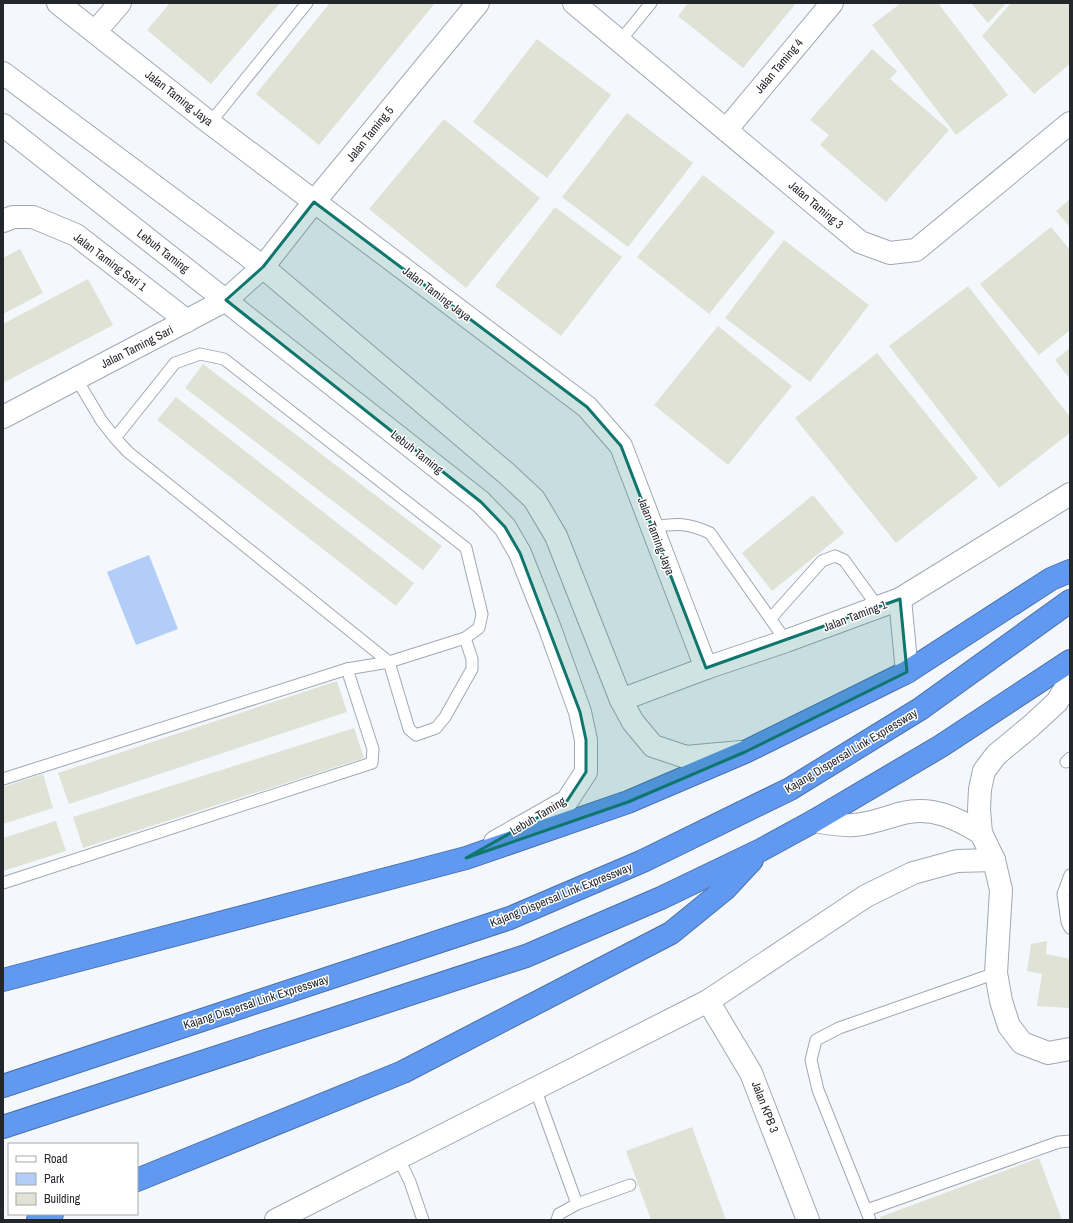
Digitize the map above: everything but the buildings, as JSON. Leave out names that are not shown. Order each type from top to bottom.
[{"type":"highway","points":[[3,980],[466,858],[628,802],[745,752],[907,672],[1051,579],[1070,571]]},
{"type":"highway","name":"Kajang Dispersal Link Expressway","points":[[3,1086],[510,918],[643,861],[790,789],[920,709],[1070,600]]},
{"type":"highway","points":[[3,1127],[526,956],[661,898],[761,850],[814,821],[942,746],[1070,661]]},
{"type":"highway","points":[[138,1180],[403,1072],[671,932],[725,889],[761,850]]},
{"type":"highway","points":[[38,1220],[50,1215]]},
{"type":"street","name":"Jalan Taming Jaya","points":[[58,3],[210,123],[587,407],[621,446],[706,668]]},
{"type":"street","points":[[95,32],[120,3]]},
{"type":"street","name":"Jalan Taming 5","points":[[263,267],[314,202],[478,3]]},
{"type":"street","name":"Jalan Taming 3","points":[[574,3],[860,242],[890,253],[916,250],[1070,123]]},
{"type":"street","name":"Jalan Taming 4","points":[[726,130],[832,3]]},
{"type":"street","points":[[3,73],[263,267],[500,468],[534,499],[556,536],[621,700],[633,722],[653,746],[686,757],[745,752]]},
{"type":"street","name":"Lebuh Taming","points":[[3,125],[481,502],[505,527],[520,553],[549,626],[580,712],[586,740],[586,772],[567,801],[466,858]]},
{"type":"street","name":"Jalan Taming Sari 1","points":[[3,221],[13,217],[33,217],[76,235],[187,321]]},
{"type":"street","name":"Jalan Taming Sari","points":[[3,416],[226,300],[263,267]]},
{"type":"street","name":"Jalan Taming 1","points":[[621,700],[900,599],[1070,494]]},
{"type":"street","points":[[900,599],[907,672]]},
{"type":"street","points":[[1070,680],[1057,702],[996,755],[984,771],[980,790],[979,810],[981,833],[994,860],[1001,890],[996,973],[1000,1001],[1009,1026],[1022,1043],[1048,1053],[1070,1049]]},
{"type":"street","points":[[814,821],[853,826],[884,820],[904,813],[927,810],[955,818],[981,833]]},
{"type":"street","points":[[276,1220],[297,1216],[398,1157],[708,1001],[866,896],[913,873],[957,861],[994,860]]},
{"type":"street","name":"Jalan KPB 3","points":[[708,1001],[751,1073],[808,1220]]},
{"type":"lane","points":[[210,123],[307,3]]},
{"type":"lane","points":[[620,41],[651,3]]},
{"type":"lane","points":[[3,779],[347,669],[389,662],[465,638],[479,628],[482,614],[466,548],[224,359],[200,354],[175,363],[115,438]]},
{"type":"lane","points":[[76,378],[100,420],[128,452],[389,662],[409,729],[416,735],[436,728],[445,717],[472,669],[472,659],[465,638]]},
{"type":"lane","points":[[653,527],[670,524],[693,526],[710,533],[786,641]]},
{"type":"lane","points":[[771,618],[822,561],[835,556],[844,560],[878,607]]},
{"type":"lane","points":[[3,883],[372,763],[373,749],[347,669]]},
{"type":"lane","points":[[1070,875],[1063,894],[1067,922],[1070,928]]},
{"type":"lane","points":[[996,973],[839,1028],[816,1040],[811,1060],[818,1090],[868,1215],[1059,1142],[1070,1142]]},
{"type":"lane","points":[[535,1088],[577,1204]]},
{"type":"lane","points":[[398,1157],[410,1182],[423,1220]]},
{"type":"lane","points":[[557,1220],[559,1214],[577,1204],[630,1184]]},
{"type":"highlighted area","points":[[314,202],[587,407],[621,446],[706,668],[900,599],[907,672],[745,752],[628,802],[466,858],[567,801],[586,772],[586,740],[580,712],[520,553],[505,527],[481,502],[226,300],[263,267]]},
{"type":"green space","points":[[149,555],[178,629],[136,645],[107,572]]}]
